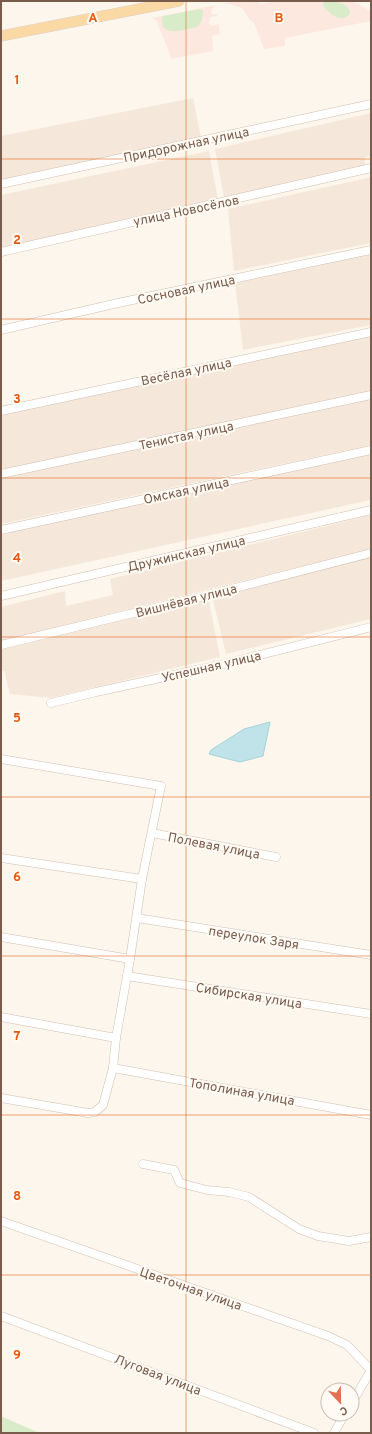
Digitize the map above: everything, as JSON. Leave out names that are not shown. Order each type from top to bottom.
[{"type":"main road","points":[[1,36],[179,1]]},
{"type":"street","name":"Придорожная улица","points":[[1,184],[371,104]]},
{"type":"street","name":"улица Новосёлов","points":[[1,252],[371,168]]},
{"type":"street","name":"Сосновая улица","points":[[1,330],[118,303],[371,250]]},
{"type":"street","name":"Весёлая улица","points":[[1,411],[371,332]]},
{"type":"street","name":"Тенистая улица","points":[[1,474],[371,395]]},
{"type":"street","name":"Омская улица","points":[[1,530],[371,450]]},
{"type":"street","name":"Дружинская улица","points":[[1,596],[371,510]]},
{"type":"street","name":"Вишнёвая улица","points":[[1,645],[200,597],[371,553]]},
{"type":"street","name":"Успешная улица","points":[[51,703],[220,665],[371,627]]},
{"type":"street","points":[[1,759],[160,786],[142,879],[137,918],[116,1038],[113,1068],[103,1105],[95,1112],[88,1113],[1,1098]]},
{"type":"street","name":"Полевая улица","points":[[152,833],[276,857]]},
{"type":"street","points":[[1,858],[142,879]]},
{"type":"street","name":"переулок Заря","points":[[137,918],[371,955]]},
{"type":"street","points":[[1,937],[130,959]]},
{"type":"street","name":"Сибирская улица","points":[[127,976],[371,1014]]},
{"type":"street","points":[[1,1018],[116,1038]]},
{"type":"street","name":"Тополиная улица","points":[[113,1068],[371,1114]]},
{"type":"street","points":[[143,1164],[174,1170],[180,1183],[207,1190],[229,1192],[249,1197],[299,1229],[318,1236],[349,1242],[371,1237]]},
{"type":"street","name":"Цветочная улица","points":[[1,1220],[328,1336],[347,1345],[371,1370]]},
{"type":"street","name":"Луговая улица","points":[[1,1316],[314,1433]]},
{"type":"street","points":[[360,1389],[371,1370]]},
{"type":"street","points":[[334,1433],[341,1422]]},
{"type":"shaded area","points":[[237,1],[256,1],[261,4],[277,1],[352,1],[371,11],[371,21],[285,38],[285,46],[264,49],[254,23],[250,20],[242,8],[225,3]]},
{"type":"shaded area","points":[[216,5],[212,9],[211,13],[217,14],[217,16],[211,17],[209,20],[211,26],[219,24],[220,34],[212,36],[213,51],[171,59],[157,21],[152,18]]},
{"type":"shaded area","points":[[193,98],[201,138],[1,181],[1,136]]},
{"type":"shaded area","points":[[371,113],[371,156],[365,157],[365,167],[224,198],[215,149]]},
{"type":"shaded area","points":[[209,151],[218,200],[1,248],[1,195]]},
{"type":"shaded area","points":[[371,177],[371,243],[234,271],[228,209]]},
{"type":"shaded area","points":[[371,255],[371,325],[243,350],[235,283]]},
{"type":"shaded area","points":[[371,336],[371,392],[1,470],[1,414]]},
{"type":"shaded area","points":[[371,398],[371,445],[1,524],[1,477]]},
{"type":"shaded area","points":[[371,454],[371,500],[1,581],[1,532]]},
{"type":"shaded area","points":[[371,515],[371,549],[1,641],[1,607],[65,591],[66,606],[113,595],[110,579]]},
{"type":"shaded area","points":[[371,556],[371,619],[226,654],[212,596]]},
{"type":"shaded area","points":[[208,597],[220,657],[51,698],[10,694],[4,671],[1,671],[1,648]]},
{"type":"green space","points":[[324,1],[335,1],[341,3],[350,10],[349,15],[338,18],[323,6]]},
{"type":"green space","points":[[201,9],[203,11],[202,18],[197,27],[181,31],[169,31],[165,29],[162,24],[163,16]]},
{"type":"green space","points":[[1,1416],[14,1422],[40,1433],[1,1433]]},
{"type":"water","points":[[270,722],[263,756],[240,762],[209,754],[211,750],[244,729]]}]
